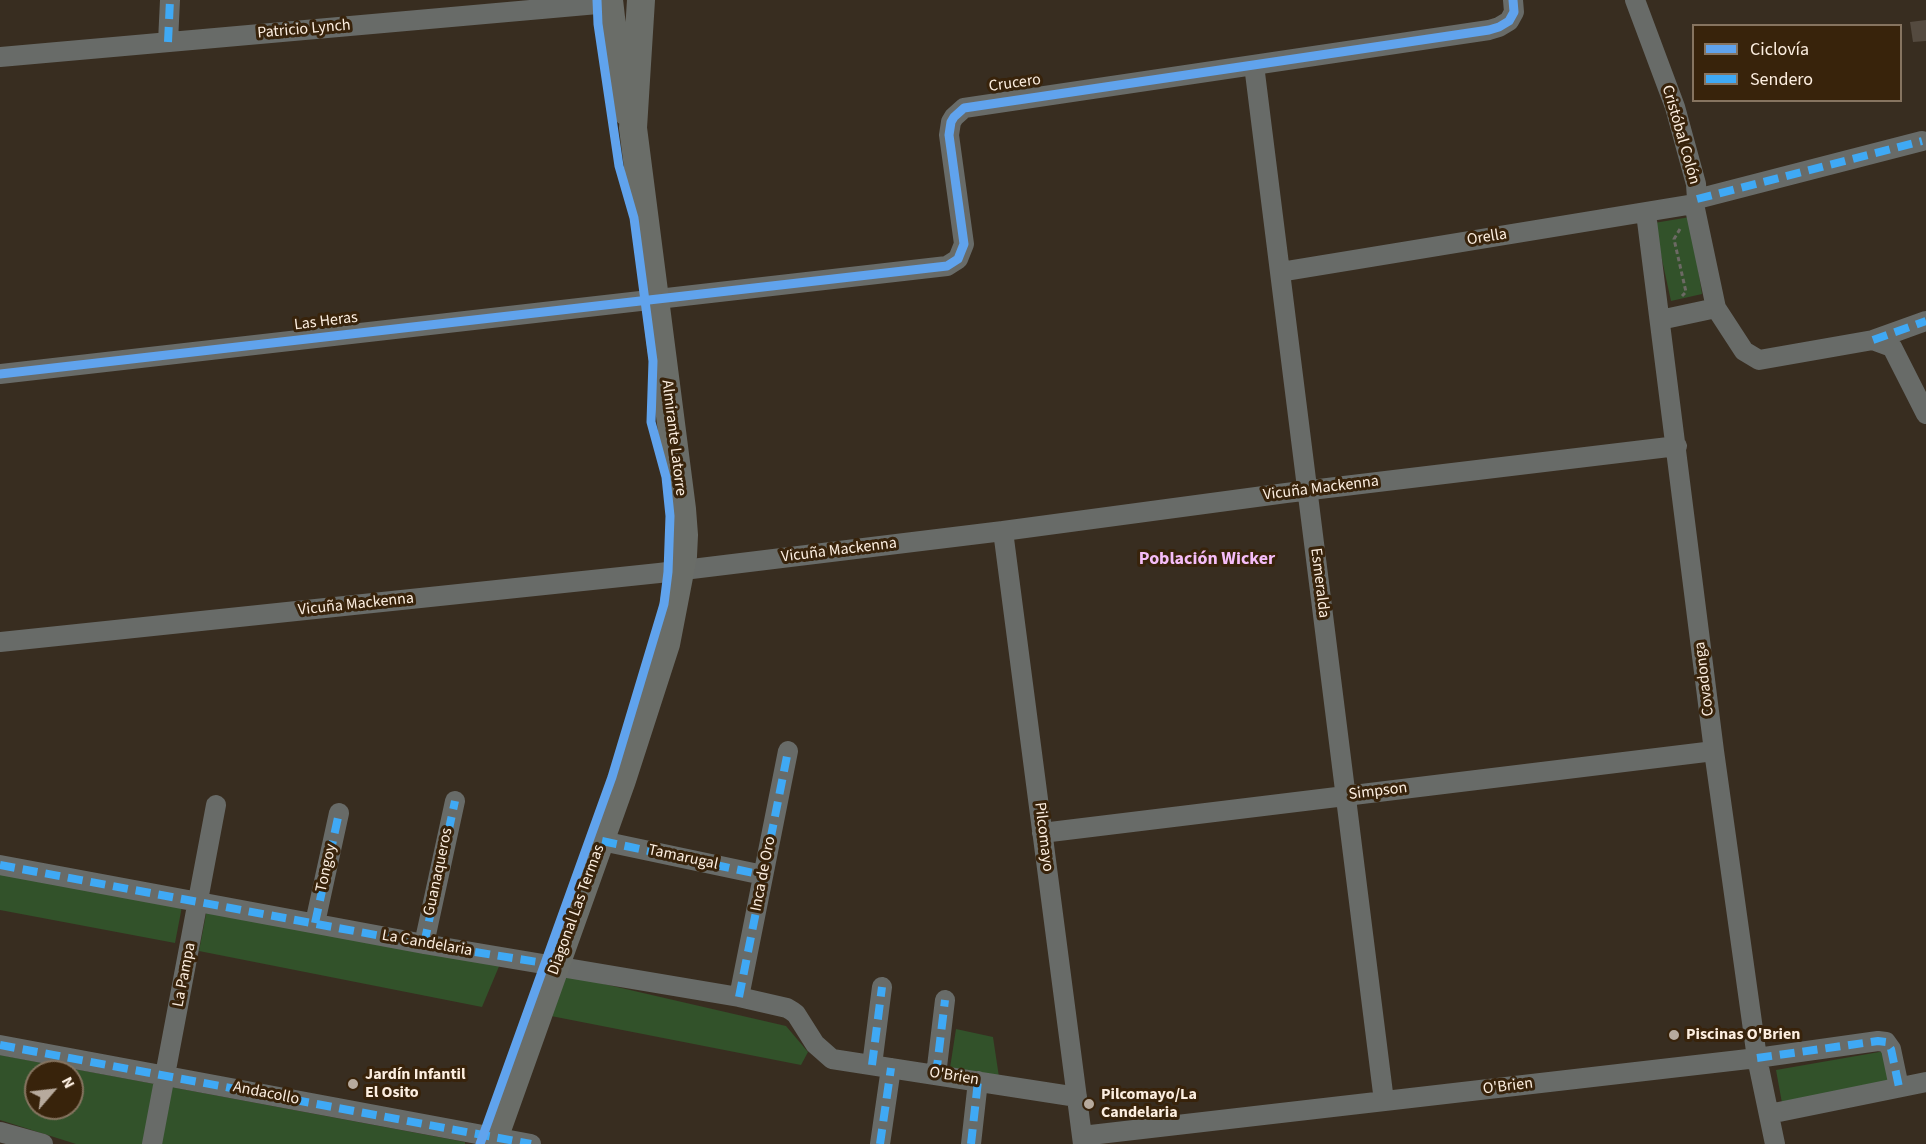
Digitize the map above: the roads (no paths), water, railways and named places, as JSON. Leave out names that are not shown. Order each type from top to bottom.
[{"type":"main road","name":"Almirante Latorre","points":[[641,0],[633,128],[682,509],[684,535],[681,570]]},
{"type":"main road","name":"Almirante Latorre","points":[[609,2],[619,87],[633,128]]},
{"type":"main road","name":"Diagonal Las Termas","points":[[494,1141],[602,841],[666,644],[681,570]]},
{"type":"street","points":[[168,42],[170,0]]},
{"type":"street","name":"Crucero","points":[[655,299],[947,266],[961,255],[964,244],[949,135],[951,122],[958,111],[971,106],[1488,30],[1509,21],[1514,12],[1513,0]]},
{"type":"street","name":"Cristóbal Colón","points":[[1635,0],[1675,107],[1696,184],[1696,202],[1716,308],[1744,351],[1759,360],[1873,340],[1926,321]]},
{"type":"street","name":"Patricio Lynch","points":[[0,57],[609,2]]},
{"type":"street","name":"Esmeralda","points":[[1254,65],[1384,1101]]},
{"type":"street","name":"Orella","points":[[1280,272],[1646,213],[1696,202],[1922,141]]},
{"type":"street","name":"Covadonga","points":[[1646,213],[1714,751],[1757,1058],[1775,1144]]},
{"type":"street","name":"Las Heras","points":[[0,374],[655,299]]},
{"type":"street","points":[[1660,320],[1716,308]]},
{"type":"street","points":[[1873,340],[1892,347],[1926,414]]},
{"type":"street","name":"Vicuña Mackenna","points":[[0,642],[681,570],[1003,531],[1307,490],[1677,446]]},
{"type":"street","name":"Pilcomayo","points":[[1003,531],[1082,1140]]},
{"type":"street","name":"Inca de Oro","points":[[739,997],[788,751]]},
{"type":"street","name":"Simpson","points":[[1042,833],[1714,751]]},
{"type":"street","name":"Guanaqueros","points":[[424,944],[455,801]]},
{"type":"street","name":"La Pampa","points":[[152,1144],[216,806]]},
{"type":"street","name":"Tongoy","points":[[315,923],[339,813]]},
{"type":"street","name":"Tamarugal","points":[[602,841],[764,875]]},
{"type":"street","name":"La Candelaria","points":[[0,865],[424,944],[739,997],[787,1008],[796,1014],[814,1044],[832,1059]]},
{"type":"street","points":[[880,1144],[882,987]]},
{"type":"street","points":[[936,1075],[945,1000]]},
{"type":"street","name":"O'Brien","points":[[1082,1140],[1384,1101],[1757,1058],[1878,1041],[1886,1042],[1891,1049],[1899,1087]]},
{"type":"street","name":"Andacollo","points":[[0,1045],[494,1141],[531,1144]]},
{"type":"street","name":"O'Brien","points":[[832,1059],[1077,1096]]},
{"type":"street","points":[[971,1144],[978,1081]]},
{"type":"street","points":[[1769,1114],[1926,1082]]},
{"type":"street","points":[[0,1132],[43,1144]]},
{"type":"place","name":"Piscinas O'Brien","points":[[1674,1035]]},
{"type":"place","name":"Jardín Infantil El Osito","points":[[353,1084]]},
{"type":"place","name":"Pilcomayo/La Candelaria","points":[[1089,1104]]},
{"type":"district","name":"Población Wicker","points":[[1207,560]]}]
